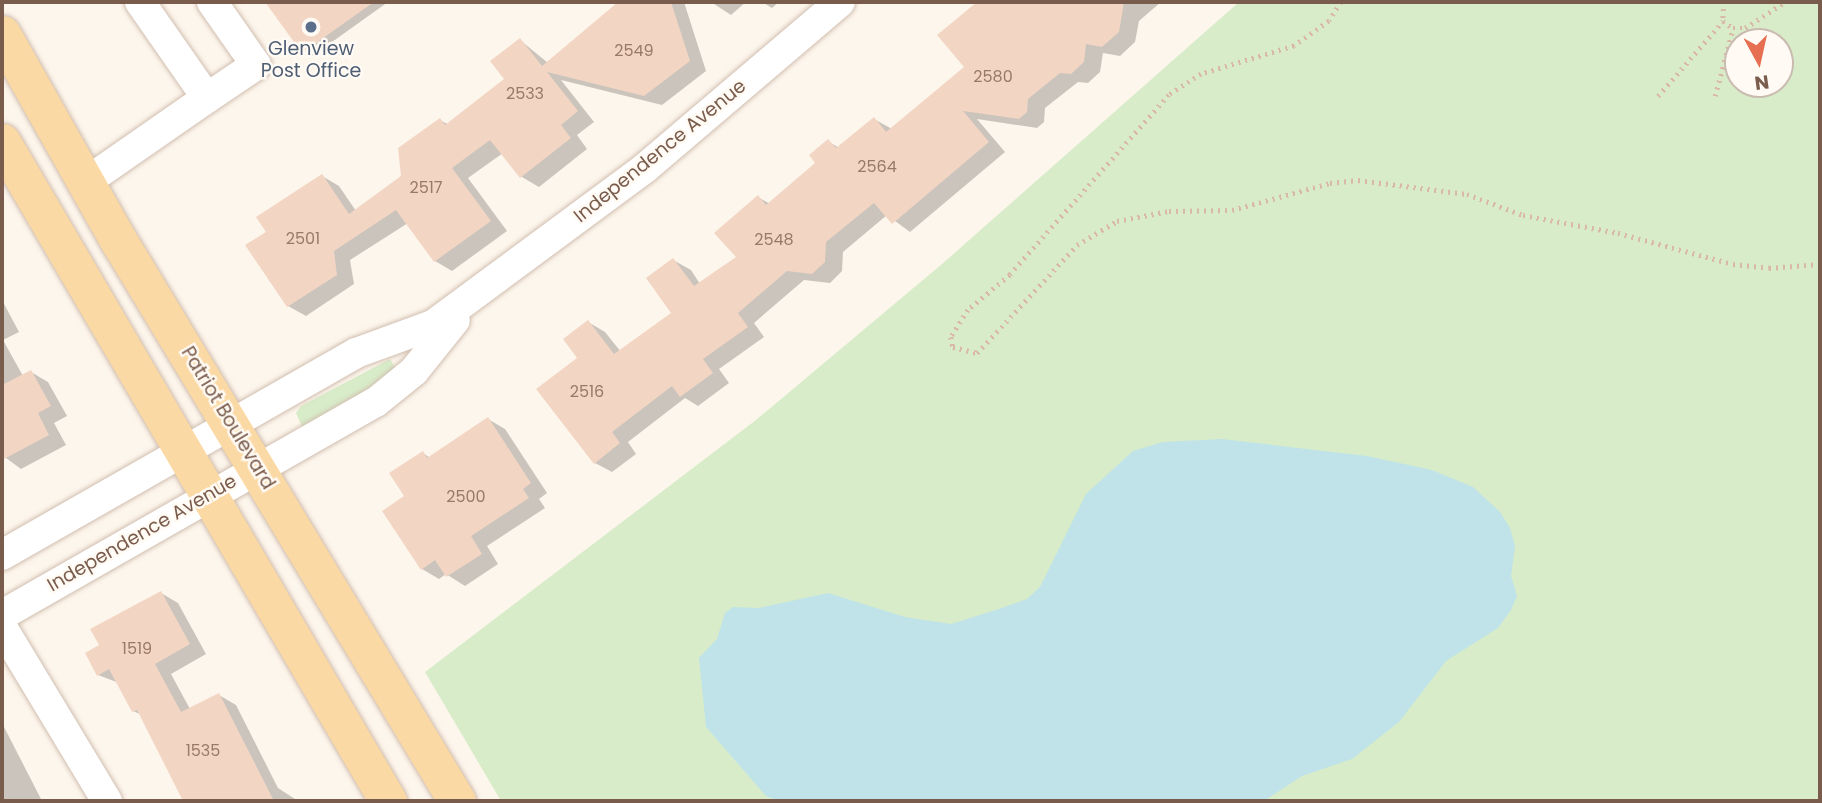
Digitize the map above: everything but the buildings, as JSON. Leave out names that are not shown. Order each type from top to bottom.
[{"type":"main road","name":"Patriot Boulevard","points":[[2,34],[86,182],[457,801]]},
{"type":"main road","points":[[2,142],[388,801]]},
{"type":"street","points":[[140,2],[207,98]]},
{"type":"street","points":[[86,182],[256,65],[212,2]]},
{"type":"street","name":"Independence Avenue","points":[[2,555],[356,353],[433,325],[645,168],[840,2]]},
{"type":"street","name":"Independence Avenue","points":[[2,615],[258,466],[331,430],[398,386],[475,295]]},
{"type":"street","points":[[2,627],[107,801]]},
{"type":"path","points":[[1341,2],[1329,21],[1294,46],[1201,74],[1168,95],[1010,275],[968,310],[951,337],[953,347],[977,354],[1077,245],[1117,221],[1169,211],[1233,210],[1330,183],[1358,180],[1467,194],[1524,215],[1618,233],[1733,264],[1769,268],[1820,264]]},
{"type":"path","points":[[1658,96],[1723,21],[1724,2]]},
{"type":"path","points":[[1745,28],[1785,2]]},
{"type":"path","points":[[1723,21],[1733,28]]},
{"type":"path","points":[[1715,96],[1724,62]]},
{"type":"green space","points":[[1239,2],[1820,2],[1820,801],[501,801],[425,672],[756,420],[942,264]]},
{"type":"green space","points":[[390,359],[399,374],[303,429],[296,413],[301,406]]},
{"type":"water","points":[[1222,439],[1367,456],[1432,470],[1473,487],[1500,512],[1510,528],[1515,546],[1511,576],[1517,596],[1511,610],[1498,628],[1446,661],[1399,722],[1352,759],[1302,776],[1264,801],[778,801],[766,796],[706,727],[699,658],[717,639],[725,613],[733,607],[759,608],[828,593],[905,617],[951,624],[999,609],[1027,599],[1040,587],[1086,494],[1133,451],[1163,442]]},
{"type":"place","name":"Glenview Post Office","points":[[311,27]]}]
